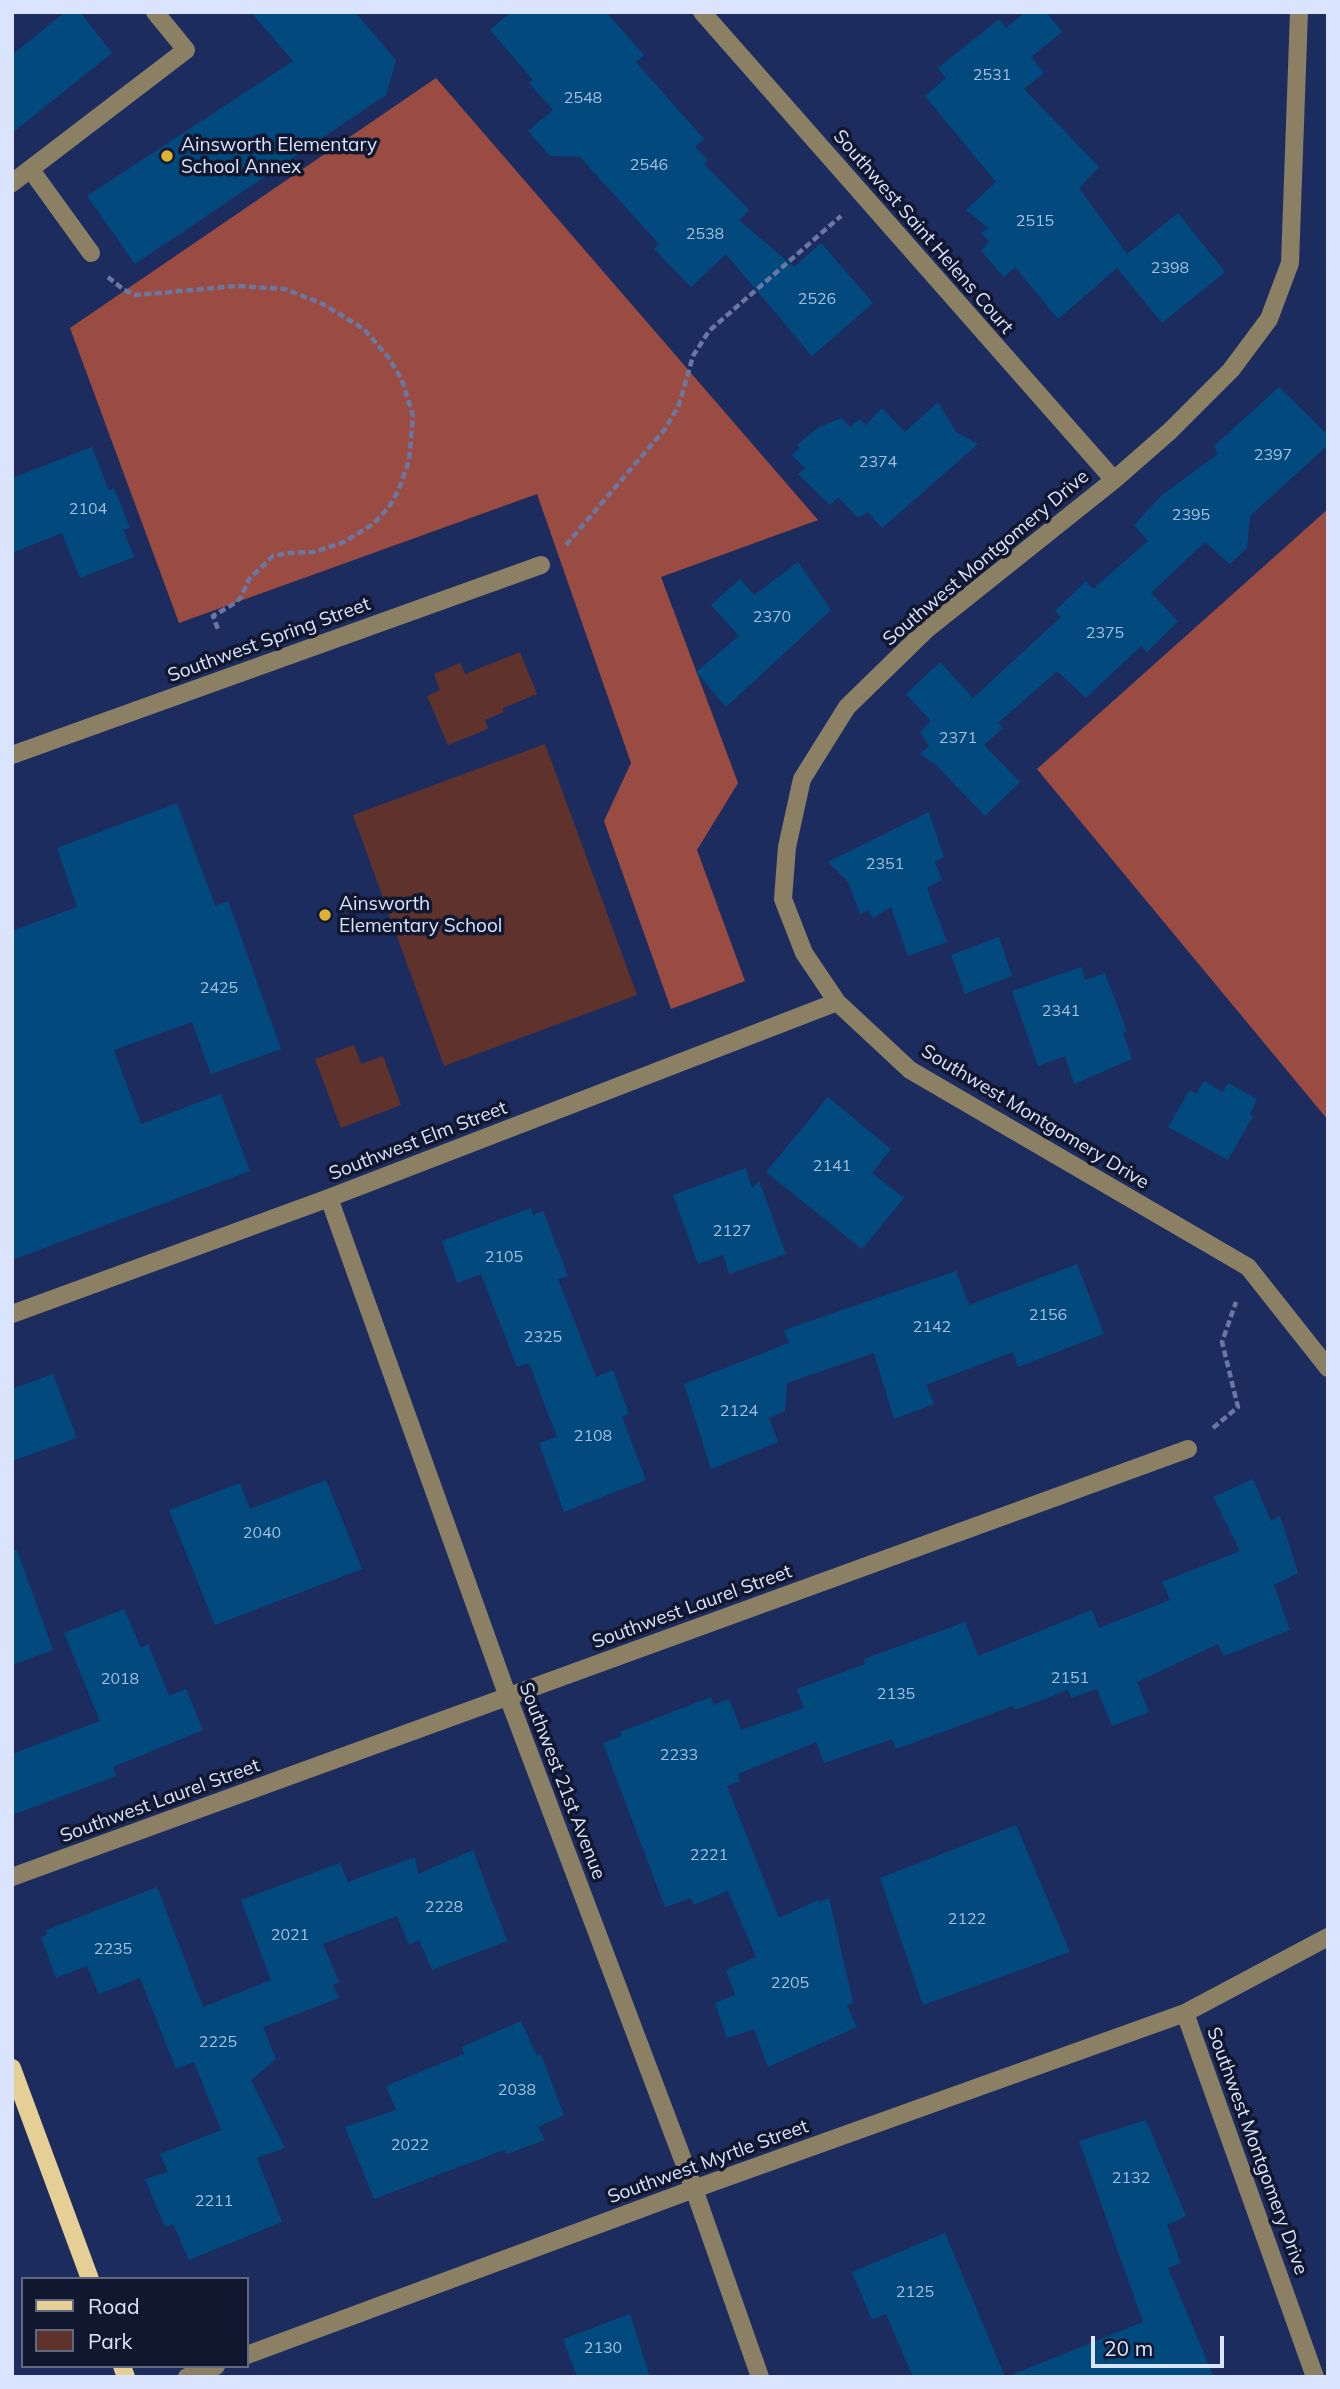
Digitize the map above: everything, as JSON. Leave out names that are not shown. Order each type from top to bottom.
[{"type":"main road","points":[[12,2068],[88,2277]]},
{"type":"street","points":[[12,183],[186,50],[155,12]]},
{"type":"street","name":"Southwest Saint Helens Court","points":[[702,12],[1114,480]]},
{"type":"street","name":"Southwest Montgomery Drive","points":[[1299,12],[1290,263],[1269,319],[1231,370],[1170,432],[926,630],[847,707],[802,779],[788,847],[783,899],[804,953],[837,1002],[911,1070],[1248,1267],[1328,1368]]},
{"type":"street","points":[[31,170],[91,253]]},
{"type":"street","name":"Southwest Spring Street","points":[[12,755],[541,565]]},
{"type":"street","name":"Southwest Elm Street","points":[[12,1314],[328,1198],[837,1002]]},
{"type":"street","name":"Southwest 21st Avenue","points":[[328,1198],[508,1697],[694,2189],[760,2377]]},
{"type":"street","name":"Southwest Laurel Street","points":[[12,1877],[1188,1449]]},
{"type":"street","name":"Southwest Montgomery Drive","points":[[1315,2377],[1185,2013],[1328,1937]]},
{"type":"street","name":"Southwest Myrtle Street","points":[[248,2355],[694,2189],[1185,2013]]},
{"type":"street","points":[[187,2377],[211,2368]]},
{"type":"path","points":[[570,542],[665,429],[679,405],[693,356],[709,331],[831,225]]},
{"type":"path","points":[[91,253],[109,279],[136,295],[237,286],[285,289],[323,304],[364,329],[389,358],[402,380],[413,416],[409,461],[389,507],[362,532],[344,542],[314,552],[273,556],[249,579],[241,597],[213,616],[219,632]]},
{"type":"path","points":[[1188,1449],[1238,1408],[1222,1342],[1248,1267]]},
{"type":"green space","points":[[520,652],[537,694],[503,708],[504,712],[485,720],[488,729],[448,745],[427,696],[440,690],[434,674],[460,663],[465,674]]},
{"type":"green space","points":[[545,744],[637,995],[444,1066],[353,815]]},
{"type":"green space","points":[[354,1045],[361,1064],[383,1056],[401,1105],[341,1128],[315,1059]]},
{"type":"shaded area","points":[[436,78],[818,520],[661,577],[738,783],[697,850],[745,981],[671,1009],[604,821],[631,763],[537,494],[179,623],[70,328]]},
{"type":"shaded area","points":[[1328,509],[1328,1120],[1037,769]]},
{"type":"building","points":[[65,12],[80,12],[112,53],[12,133],[12,55]]},
{"type":"building","points":[[251,12],[355,12],[396,60],[386,95],[135,264],[87,196],[293,61]]},
{"type":"building","points":[[511,12],[606,12],[644,55],[636,62],[704,139],[695,147],[708,160],[704,164],[749,210],[739,220],[794,267],[821,243],[873,303],[812,356],[726,254],[691,287],[654,249],[659,244],[580,157],[550,156],[528,131],[553,110],[529,83],[533,80],[490,30]]},
{"type":"building","points":[[1025,12],[1046,12],[1062,32],[1031,57],[1044,73],[1024,89],[1099,167],[1079,188],[1127,254],[1178,213],[1225,272],[1162,323],[1117,268],[1058,319],[1015,267],[1004,277],[981,251],[989,241],[981,233],[988,228],[966,210],[996,182],[925,96],[946,78],[938,68],[999,19],[1006,28]]},
{"type":"building","points":[[1279,387],[1328,435],[1328,445],[1250,516],[1247,548],[1230,564],[1205,542],[1151,593],[1178,621],[1147,652],[1141,646],[1086,698],[1057,671],[998,723],[1003,728],[984,745],[1020,782],[985,816],[936,765],[920,754],[929,746],[920,732],[931,721],[906,694],[940,662],[973,698],[1061,617],[1055,611],[1086,581],[1093,589],[1148,541],[1134,525],[1162,495],[1218,454],[1214,446]]},
{"type":"building","points":[[938,402],[956,432],[978,444],[882,528],[868,512],[858,518],[838,497],[830,505],[798,474],[805,468],[792,455],[800,448],[797,445],[819,427],[842,418],[850,427],[860,419],[866,425],[882,408],[905,432]]},
{"type":"building","points":[[92,447],[109,491],[114,488],[130,528],[123,530],[134,557],[80,578],[62,533],[12,553],[12,478]]},
{"type":"building","points":[[798,562],[831,610],[726,707],[696,672],[739,636],[711,605],[740,579],[754,595]]},
{"type":"building","points":[[177,803],[215,906],[228,901],[281,1049],[211,1074],[192,1022],[114,1050],[141,1124],[221,1094],[250,1171],[12,1260],[12,931],[77,907],[57,848]]},
{"type":"building","points":[[929,812],[944,857],[935,862],[942,880],[927,888],[947,942],[908,956],[891,907],[873,918],[868,910],[860,914],[848,882],[828,862]]},
{"type":"building","points":[[999,937],[1012,976],[965,994],[951,955]]},
{"type":"building","points":[[1081,967],[1085,980],[1105,973],[1127,1032],[1123,1033],[1132,1059],[1074,1084],[1065,1056],[1038,1066],[1012,991]]},
{"type":"building","points":[[1204,1081],[1223,1092],[1228,1083],[1257,1099],[1250,1114],[1253,1116],[1228,1160],[1168,1127],[1190,1090],[1196,1094]]},
{"type":"building","points":[[828,1097],[891,1149],[872,1173],[904,1198],[862,1249],[766,1172]]},
{"type":"building","points":[[746,1168],[752,1188],[759,1181],[786,1254],[729,1274],[723,1255],[698,1264],[673,1195]]},
{"type":"building","points":[[531,1208],[533,1215],[543,1211],[568,1276],[558,1279],[596,1377],[613,1370],[629,1414],[622,1417],[646,1480],[564,1512],[539,1443],[557,1437],[529,1363],[517,1367],[481,1274],[457,1283],[442,1241]]},
{"type":"building","points":[[1077,1264],[1104,1334],[1018,1367],[1013,1352],[926,1385],[934,1404],[894,1419],[874,1353],[787,1383],[785,1411],[769,1418],[778,1442],[711,1469],[684,1384],[789,1343],[784,1330],[956,1271],[969,1305]]},
{"type":"building","points":[[53,1374],[77,1438],[12,1461],[12,1389]]},
{"type":"building","points":[[1253,1479],[1271,1521],[1280,1516],[1298,1573],[1274,1585],[1290,1630],[1224,1656],[1218,1644],[1137,1682],[1149,1712],[1112,1726],[1097,1689],[1071,1698],[1068,1690],[1015,1710],[1013,1706],[896,1749],[892,1739],[824,1763],[816,1742],[738,1774],[740,1781],[727,1786],[779,1918],[818,1900],[819,1902],[829,1898],[853,2002],[847,2006],[857,2027],[768,2067],[754,2029],[727,2038],[715,2003],[735,1995],[726,1970],[756,1957],[728,1891],[694,1905],[691,1898],[665,1907],[603,1743],[622,1736],[620,1732],[711,1697],[713,1705],[729,1699],[741,1730],[804,1708],[797,1689],[865,1664],[864,1659],[965,1622],[978,1656],[1092,1610],[1099,1628],[1170,1600],[1162,1582],[1240,1551],[1213,1497]]},
{"type":"building","points":[[326,1480],[362,1569],[215,1625],[169,1510],[240,1483],[250,1509]]},
{"type":"building","points":[[12,1550],[17,1550],[53,1650],[12,1665]]},
{"type":"building","points":[[124,1609],[141,1648],[148,1644],[169,1696],[186,1689],[203,1730],[113,1767],[116,1776],[12,1815],[12,1754],[100,1721],[64,1633]]},
{"type":"building","points":[[1016,1825],[1070,1952],[923,2005],[880,1878]]},
{"type":"building","points":[[473,1850],[507,1941],[432,1970],[419,1940],[409,1945],[397,1916],[323,1944],[339,1982],[333,1985],[339,1998],[263,2027],[276,2059],[251,2080],[285,2148],[257,2158],[282,2222],[189,2260],[173,2224],[165,2227],[145,2179],[168,2172],[160,2154],[221,2130],[194,2062],[176,2069],[140,1978],[99,1994],[87,1966],[56,1978],[41,1937],[47,1935],[46,1930],[157,1887],[203,2007],[271,1980],[241,1900],[340,1863],[348,1882],[415,1857],[418,1874]]},
{"type":"building","points":[[521,2021],[537,2056],[541,2054],[564,2115],[538,2127],[545,2140],[507,2154],[504,2150],[374,2199],[345,2127],[396,2110],[386,2086],[464,2054],[462,2047]]},
{"type":"building","points":[[1146,2120],[1186,2216],[1167,2225],[1181,2263],[1168,2268],[1214,2377],[1011,2377],[1143,2322],[1079,2141]]},
{"type":"building","points":[[945,2233],[1005,2377],[913,2377],[886,2314],[872,2320],[852,2272]]},
{"type":"building","points":[[630,2314],[650,2377],[577,2377],[563,2339]]},
{"type":"place","name":"Ainsworth Elementary School Annex","points":[[167,156]]},
{"type":"place","name":"Ainsworth Elementary School","points":[[325,915]]}]
